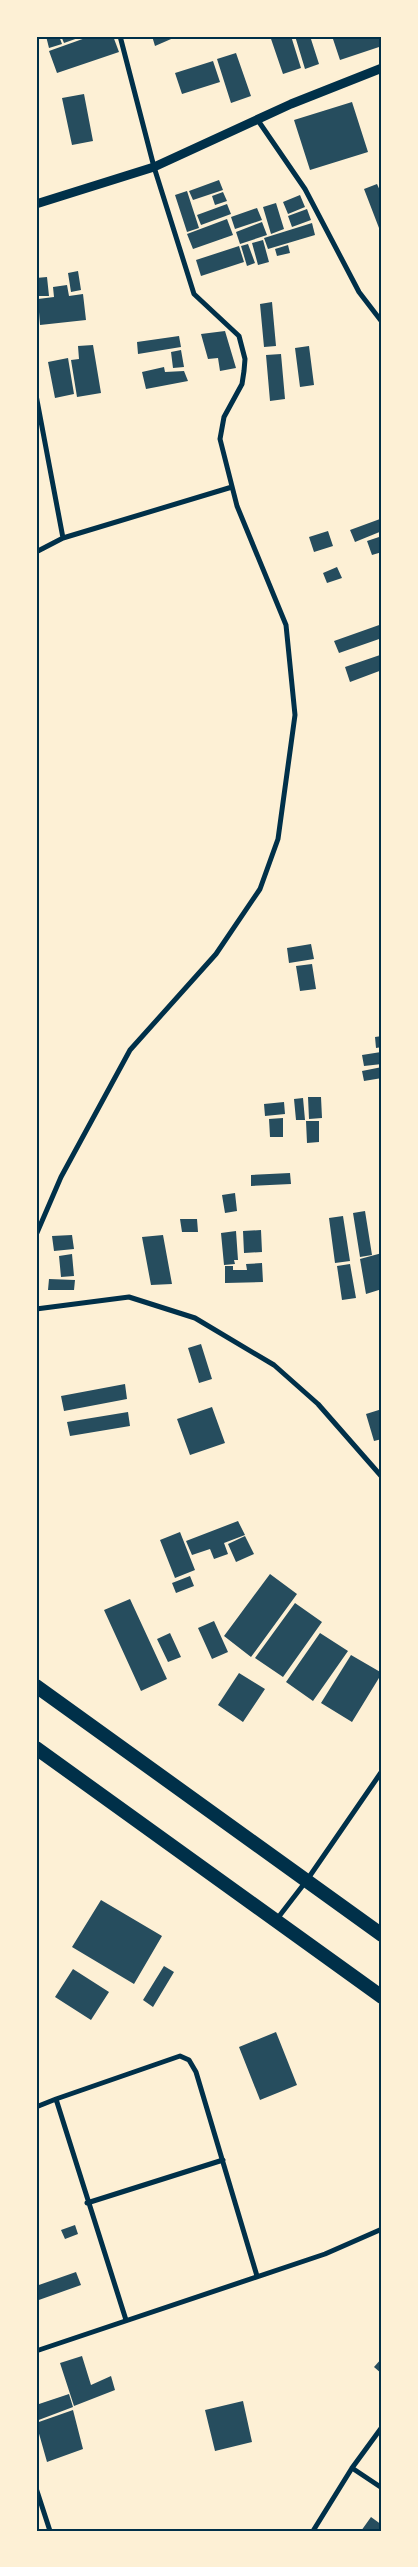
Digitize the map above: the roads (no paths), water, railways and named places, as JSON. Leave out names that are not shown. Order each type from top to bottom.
[{"type":"highway","points":[[36,1686],[382,1935]]},
{"type":"highway","points":[[36,1748],[382,1997]]},
{"type":"street","points":[[36,1235],[61,1177],[130,1050],[216,954],[260,889],[278,839],[295,715],[286,625],[237,506],[220,439],[224,417],[242,384],[245,359],[243,344],[239,336],[194,294],[154,167],[120,36]]},
{"type":"street","points":[[36,204],[154,167],[257,119],[382,68]]},
{"type":"street","points":[[257,119],[305,189],[359,292],[382,322]]},
{"type":"street","points":[[36,395],[63,538]]},
{"type":"street","points":[[36,552],[63,538],[232,487]]},
{"type":"street","points":[[36,1308],[129,1297],[195,1318],[274,1365],[318,1404],[382,1477]]},
{"type":"street","points":[[276,1922],[382,1770]]},
{"type":"street","points":[[36,2106],[180,2056],[189,2060],[196,2072],[257,2276]]},
{"type":"street","points":[[56,2099],[126,2320]]},
{"type":"street","points":[[88,2203],[223,2160]]},
{"type":"street","points":[[36,2351],[325,2254],[382,2229]]},
{"type":"street","points":[[313,2531],[352,2468],[382,2427]]},
{"type":"street","points":[[352,2468],[382,2488]]},
{"type":"street","points":[[36,2488],[50,2531]]}]
